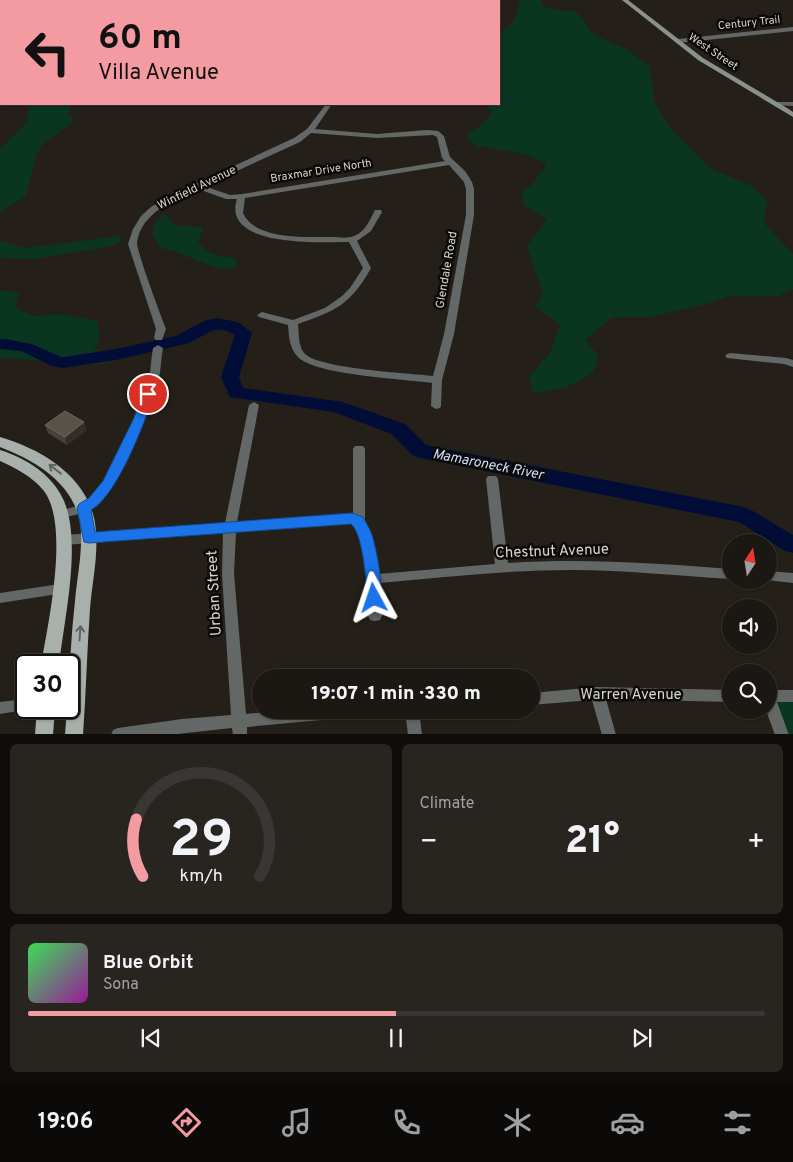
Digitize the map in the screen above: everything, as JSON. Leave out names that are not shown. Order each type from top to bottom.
[{"type":"main road","points":[[0,442],[24,450],[54,468],[72,487],[84,508],[88,523],[89,538],[74,734]]},
{"type":"main road","points":[[0,455],[40,477],[58,501],[62,514],[65,540],[51,654]]},
{"type":"main road","points":[[44,734],[45,719]]},
{"type":"street","name":"West Street","points":[[625,0],[678,41],[727,75],[778,104],[793,115]]},
{"type":"street","name":"Century Trail","points":[[678,41],[793,29]]},
{"type":"street","points":[[778,104],[793,104]]},
{"type":"street","name":"Winfield Avenue","points":[[62,514],[84,508],[94,502],[108,483],[140,418],[154,376],[161,329],[132,244],[137,229],[144,218],[154,209],[197,186],[262,157],[310,131],[328,105]]},
{"type":"street","name":"Glendale Road","points":[[310,131],[376,136],[427,132],[440,136],[444,155],[468,182],[470,189],[470,215],[449,334],[437,380],[436,406]]},
{"type":"street","name":"Braxmar Drive North","points":[[197,186],[229,197],[242,196],[450,163]]},
{"type":"street","points":[[242,196],[238,207],[239,215],[254,230],[269,236],[352,240],[359,238],[369,229],[378,212]]},
{"type":"street","points":[[262,315],[293,323],[336,306],[352,293],[367,268],[352,240]]},
{"type":"street","points":[[293,323],[296,349],[300,356],[309,362],[343,370],[437,380]]},
{"type":"street","points":[[730,356],[786,361],[793,364]]},
{"type":"street","name":"Urban Street","points":[[240,728],[228,574],[230,526],[254,405]]},
{"type":"street","points":[[359,449],[359,521],[365,534],[373,579],[375,616]]},
{"type":"street","points":[[492,479],[502,569]]},
{"type":"street","points":[[65,540],[340,518],[359,521]]},
{"type":"street","name":"Chestnut Avenue","points":[[373,579],[571,565],[722,573]]},
{"type":"street","points":[[778,577],[793,578]]},
{"type":"street","points":[[0,598],[60,589]]},
{"type":"street","points":[[597,693],[609,734]]},
{"type":"street","name":"Warren Avenue","points":[[540,698],[597,693],[722,696]]},
{"type":"street","points":[[777,697],[793,696]]},
{"type":"street","points":[[0,708],[15,706]]},
{"type":"street","points":[[118,734],[182,726],[240,728],[302,719]]},
{"type":"street","points":[[413,719],[415,734]]},
{"type":"street","points":[[777,719],[782,734]]},
{"type":"green space","points":[[519,0],[542,0],[541,5],[556,10],[575,11],[586,23],[589,30],[601,38],[628,50],[649,66],[655,104],[672,131],[711,169],[752,186],[767,202],[764,223],[793,254],[793,289],[778,296],[728,296],[714,302],[651,317],[612,317],[585,340],[598,355],[593,373],[567,387],[534,394],[529,377],[550,353],[560,325],[535,306],[543,293],[527,246],[547,220],[523,204],[522,192],[532,185],[547,164],[525,154],[477,146],[466,137],[490,116],[492,112],[486,105],[500,105],[500,31],[508,27],[515,19]]},
{"type":"green space","points":[[29,105],[71,105],[68,113],[74,121],[43,144],[36,155],[26,196],[0,212],[0,149],[27,122]]},
{"type":"green space","points":[[165,214],[174,225],[204,227],[198,241],[202,246],[214,254],[236,258],[237,266],[227,269],[217,268],[160,248],[152,234],[156,221]]},
{"type":"green space","points":[[120,236],[122,242],[111,246],[34,259],[0,258],[0,241],[25,248]]},
{"type":"green space","points":[[0,290],[19,293],[15,307],[32,316],[62,314],[97,321],[100,340],[94,350],[114,360],[102,364],[0,358]]},
{"type":"green space","points":[[777,702],[793,702],[793,734],[787,734],[777,709]]},
{"type":"building","points":[[65,411],[84,422],[65,437],[45,425]]},
{"type":"waterway","name":"Mamaroneck River","points":[[0,344],[16,345],[43,354],[58,362],[65,362],[103,357],[179,340],[189,337],[210,325],[223,323],[244,333],[230,377],[236,393],[337,406],[398,429],[420,451],[744,515],[793,545]]},
{"type":"route","points":[[148,394],[140,418],[108,483],[94,502],[84,508],[89,538],[352,518],[359,521],[365,534],[373,579],[374,598]]}]
